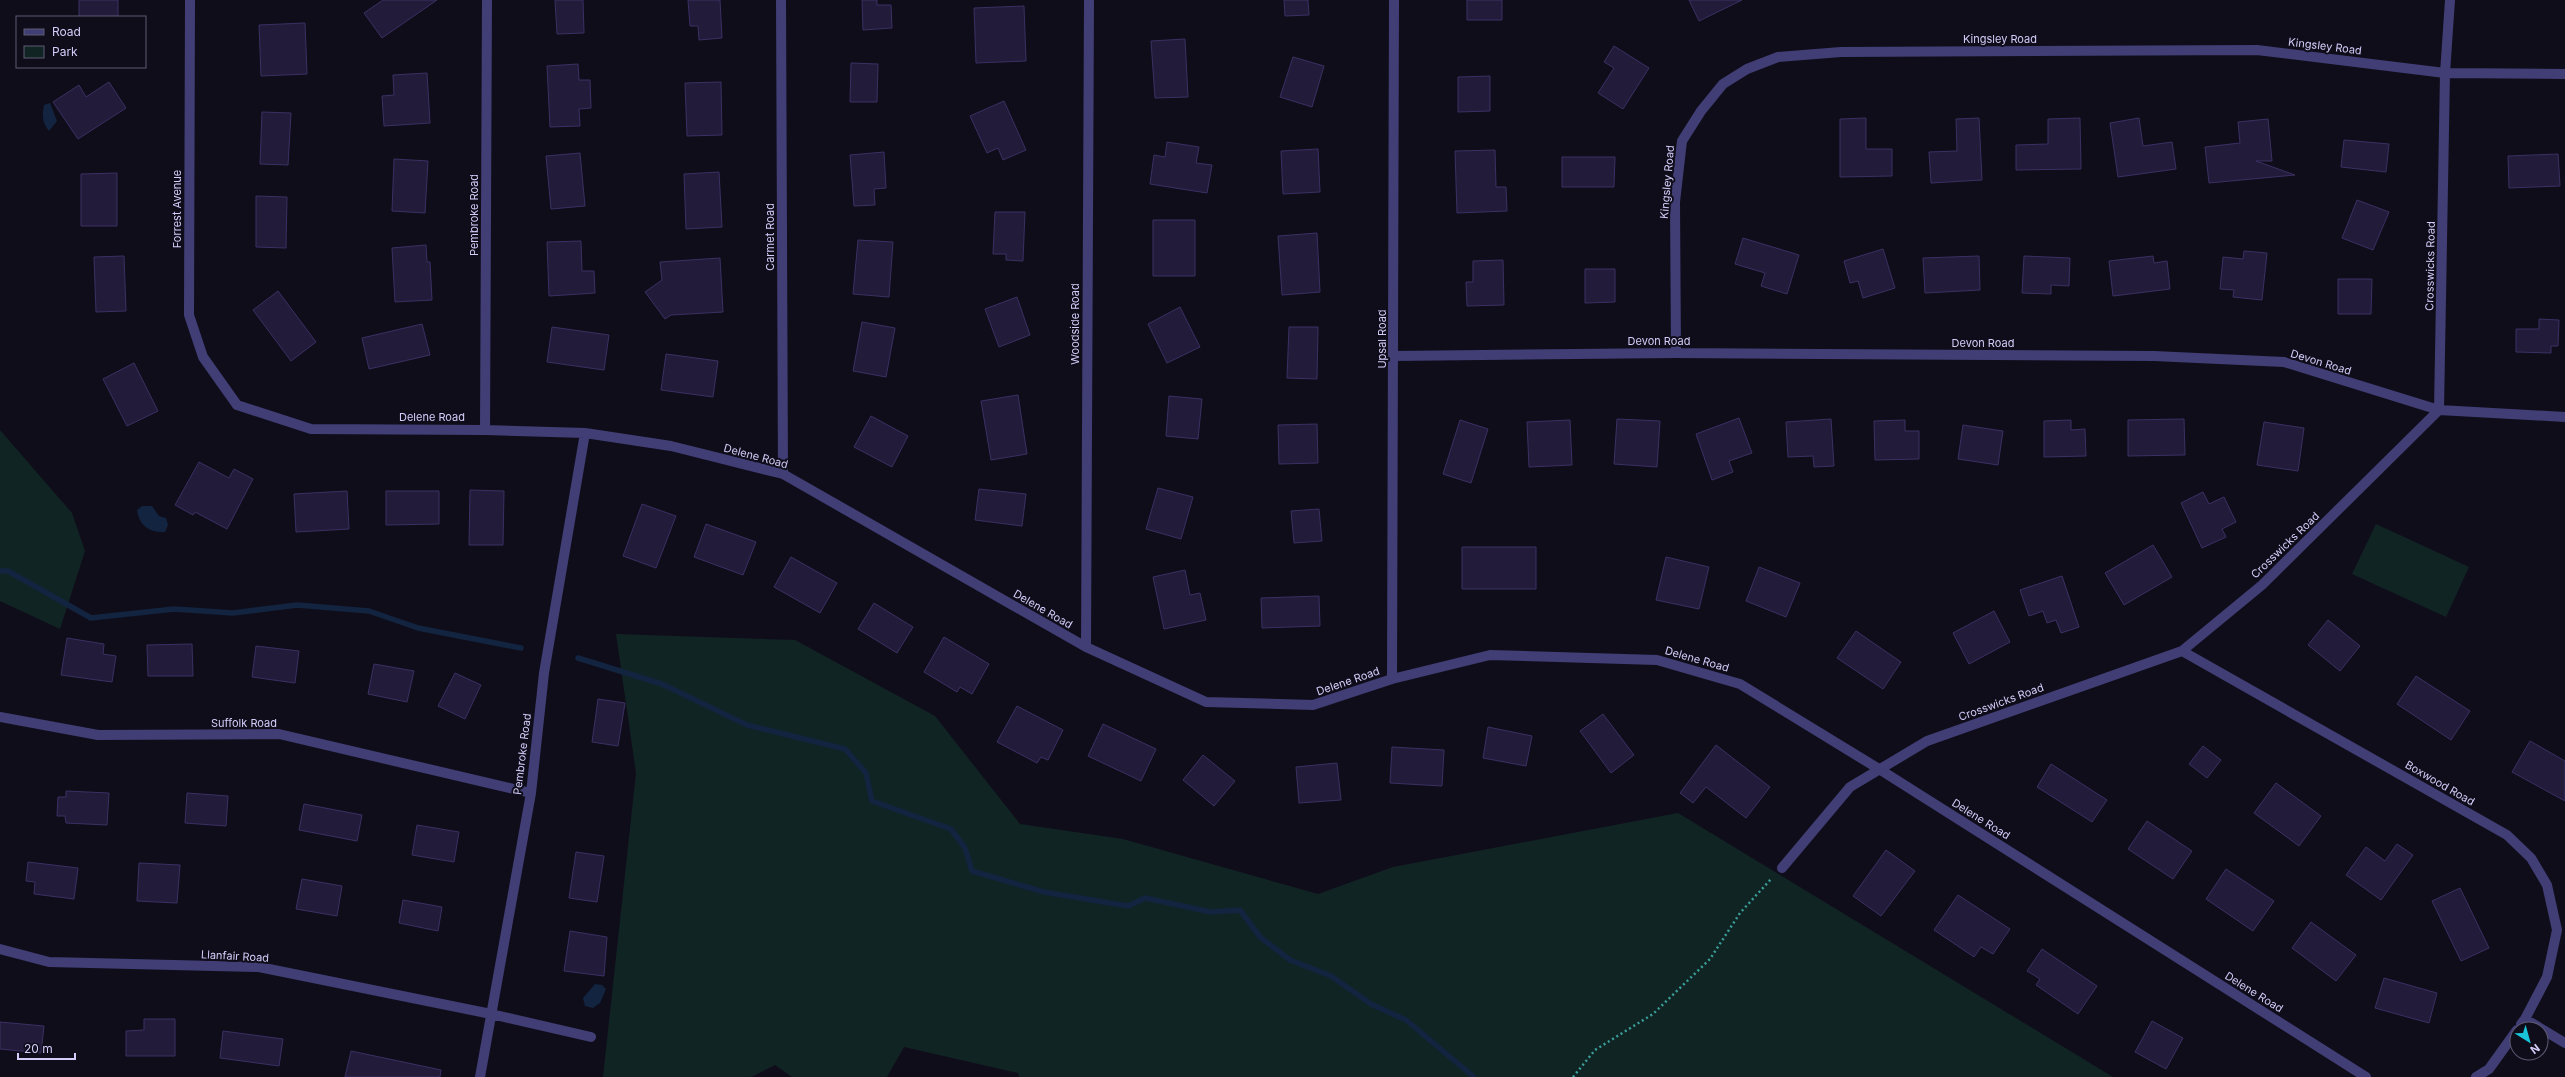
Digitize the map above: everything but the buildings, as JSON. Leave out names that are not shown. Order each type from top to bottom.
[{"type":"street","name":"Forrest Avenue","points":[[190,0],[189,315],[203,357],[237,405]]},
{"type":"street","name":"Pembroke Road","points":[[485,430],[487,0]]},
{"type":"street","name":"Carmet Road","points":[[781,0],[784,474]]},
{"type":"street","name":"Woodside Road","points":[[1086,647],[1089,0]]},
{"type":"street","name":"Upsal Road","points":[[1392,679],[1394,0]]},
{"type":"street","name":"Crosswicks Road","points":[[1782,868],[1850,787],[1927,741],[2182,651],[2262,585],[2439,410],[2445,73],[2450,0]]},
{"type":"street","name":"Kingsley Road","points":[[1676,353],[1674,202],[1682,141],[1701,111],[1723,84],[1747,69],[1778,57],[1841,52],[2257,50],[2445,73],[2565,74]]},
{"type":"street","name":"Devon Road","points":[[1394,356],[1676,353],[2154,356],[2284,362],[2439,410],[2565,417]]},
{"type":"street","name":"Delene Road","points":[[237,405],[311,429],[485,430],[585,433],[671,446],[784,474],[1086,647],[1206,702],[1313,705],[1392,679],[1490,655],[1657,660],[1740,684],[1879,769],[2366,1077]]},
{"type":"street","name":"Pembroke Road","points":[[480,1077],[531,793],[544,673],[585,433]]},
{"type":"street","name":"Boxwood Road","points":[[2182,651],[2507,835],[2531,858],[2547,886],[2557,930],[2547,977],[2525,1019]]},
{"type":"street","name":"Suffolk Road","points":[[0,717],[98,735],[279,734],[531,793]]},
{"type":"street","name":"Llanfair Road","points":[[0,949],[49,962],[259,967],[491,1014],[591,1037]]},
{"type":"street","points":[[2525,1019],[2565,1043]]},
{"type":"street","points":[[2476,1077],[2489,1069],[2509,1041]]},
{"type":"path","points":[[1573,1077],[1595,1050],[1654,1014],[1704,964],[1740,913],[1782,868]]},
{"type":"green space","points":[[0,430],[72,513],[85,551],[60,629],[0,601]]},
{"type":"green space","points":[[2376,524],[2469,567],[2446,617],[2352,574]]},
{"type":"green space","points":[[616,634],[795,640],[935,716],[1020,824],[1123,839],[1318,894],[1393,867],[1678,813],[2113,1077],[1019,1077],[1018,1073],[904,1047],[887,1077],[792,1077],[775,1065],[751,1077],[603,1077],[636,773]]},
{"type":"water","points":[[50,103],[57,121],[49,131],[43,119],[43,112],[44,105]]},
{"type":"water","points":[[142,506],[152,506],[159,516],[166,518],[168,525],[165,532],[150,530],[143,524],[138,516],[137,510]]},
{"type":"water","points":[[595,984],[602,985],[606,989],[600,1003],[593,1008],[585,1006],[583,998]]},
{"type":"waterway","points":[[0,571],[8,571],[91,618],[174,609],[233,613],[297,605],[369,611],[418,628],[521,648]]},
{"type":"waterway","points":[[578,658],[662,684],[747,725],[845,749],[866,773],[872,801],[951,829],[965,848],[972,871],[1044,892],[1128,906],[1145,898],[1211,912],[1240,910],[1260,937],[1290,960],[1331,976],[1371,1004],[1406,1020],[1474,1077]]}]
